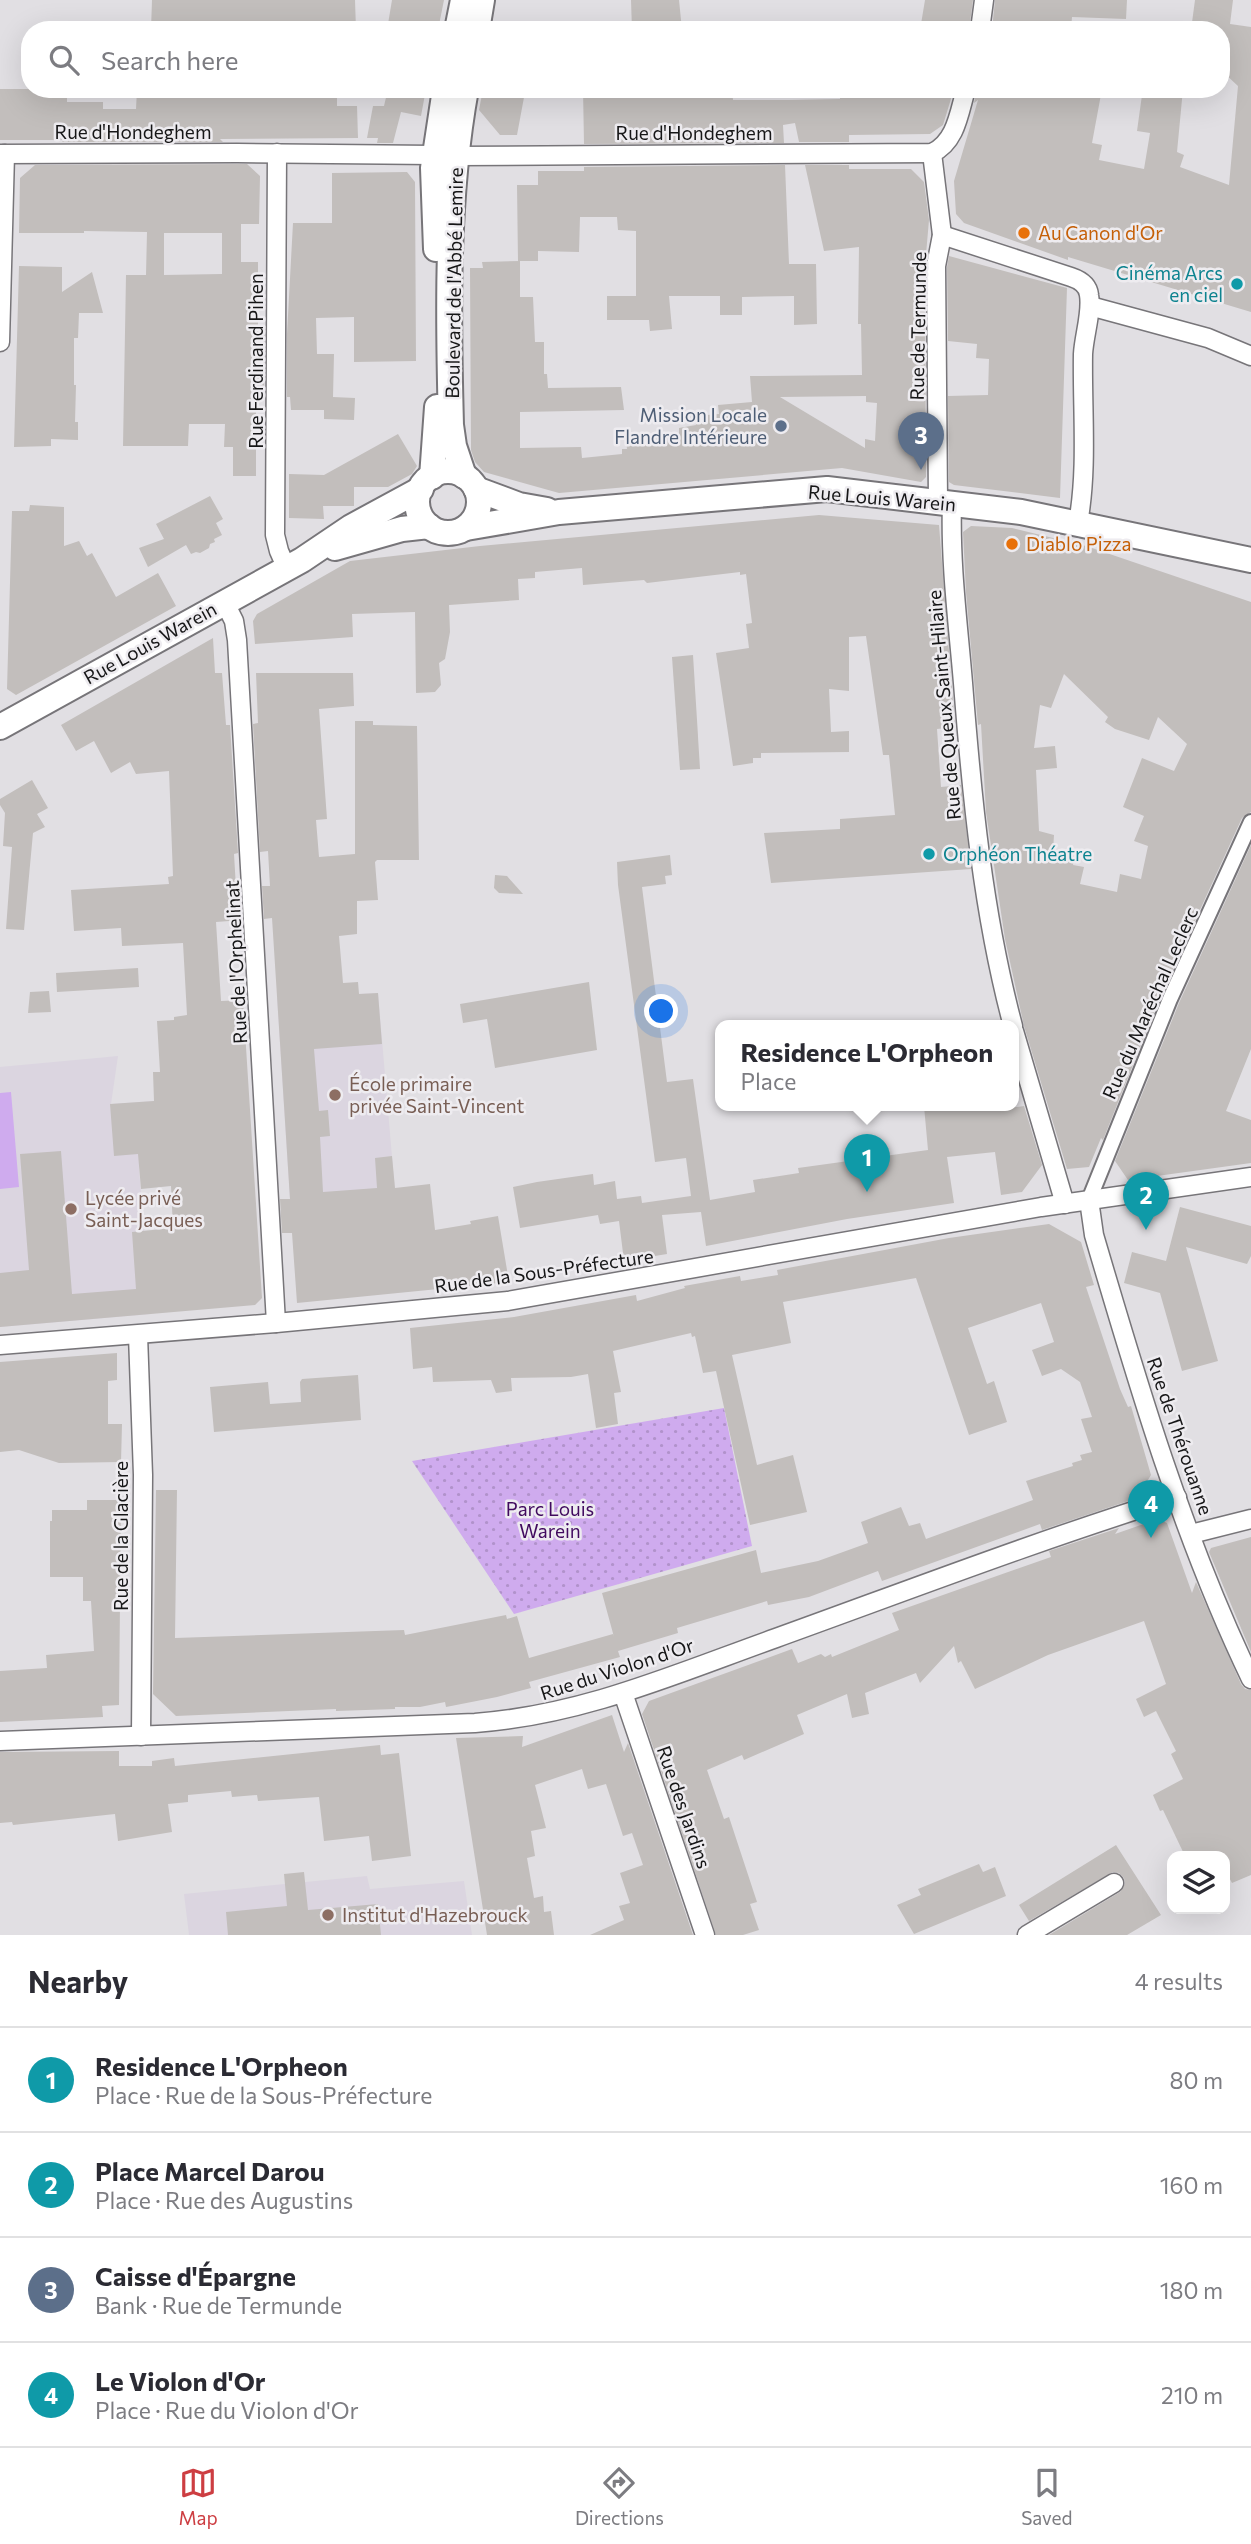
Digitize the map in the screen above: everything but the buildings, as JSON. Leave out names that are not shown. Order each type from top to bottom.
[{"type":"main road","points":[[459,21],[463,0]]},
{"type":"main road","points":[[478,21],[482,0]]},
{"type":"main road","name":"Boulevard de l'Abbé Lemire","points":[[426,483],[435,441],[445,155],[444,98]]},
{"type":"main road","name":"Boulevard de l'Abbé Lemire","points":[[463,98],[445,155],[451,222],[451,416],[454,446],[470,483]]},
{"type":"main road","points":[[448,472],[470,483],[479,508],[466,528],[447,533],[429,526],[418,508],[426,483],[448,472]]},
{"type":"main road","name":"Rue Louis Warein","points":[[1,725],[294,564],[426,483]]},
{"type":"main road","name":"Rue Louis Warein","points":[[470,483],[528,508],[558,512]]},
{"type":"main road","name":"Rue Louis Warein","points":[[466,528],[558,512],[814,490],[945,502],[1078,523],[1251,560]]},
{"type":"main road","name":"Rue Louis Warein","points":[[294,564],[381,534],[429,526]]},
{"type":"street","points":[[981,21],[984,0]]},
{"type":"street","points":[[932,153],[942,147],[950,137],[963,98]]},
{"type":"street","name":"Rue Ferdinand Pihen","points":[[277,153],[275,535],[279,551],[294,564]]},
{"type":"street","name":"Rue d'Hondeghem","points":[[3,154],[932,153]]},
{"type":"street","name":"Rue de Termunde","points":[[932,153],[942,235],[936,266],[945,502]]},
{"type":"street","points":[[0,342],[3,154]]},
{"type":"street","points":[[942,235],[1076,279],[1088,289],[1090,306],[1084,344],[1082,490],[1078,523]]},
{"type":"street","points":[[1090,306],[1208,338],[1251,356]]},
{"type":"street","name":"Rue de Queux Saint-Hilaire","points":[[945,502],[984,892],[1011,1020]]},
{"type":"street","name":"Rue de l'Orphelinat","points":[[224,601],[234,621],[237,640],[276,1324]]},
{"type":"street","name":"Rue du Maréchal Leclerc","points":[[1088,1200],[1170,999],[1251,825]]},
{"type":"street","name":"Rue de Queux Saint-Hilaire","points":[[1019,1048],[1065,1204]]},
{"type":"street","name":"Rue de la Sous-Préfecture","points":[[0,1345],[276,1324],[520,1299],[1088,1200],[1251,1177]]},
{"type":"street","name":"Rue de Thérouanne","points":[[1088,1200],[1091,1225],[1099,1253],[1177,1497],[1223,1618],[1251,1679]]},
{"type":"street","name":"Rue de la Glacière","points":[[138,1335],[143,1475],[141,1736]]},
{"type":"street","name":"Rue du Violon d'Or","points":[[0,1741],[498,1721],[540,1716],[623,1693],[1177,1497]]},
{"type":"street","points":[[1191,1534],[1251,1518]]},
{"type":"street","name":"Rue des Jardins","points":[[623,1693],[705,1935]]},
{"type":"street","points":[[1027,1935],[1114,1882]]},
{"type":"shaded area","name":"École primaire privée Saint-Vincent","points":[[378,993],[395,1192],[291,1215],[277,998]]},
{"type":"shaded area","name":"Lycée privé Saint-Jacques","points":[[118,1056],[111,1104],[154,1101],[165,1072],[139,1169],[151,1314],[0,1327],[0,1067]]},
{"type":"shaded area","name":"Institut d'Hazebrouck","points":[[367,1876],[370,1889],[464,1881],[472,1935],[189,1935],[184,1894]]},
{"type":"green space","points":[[11,1092],[19,1187],[0,1189],[0,1093]]},
{"type":"green space","name":"Parc Louis Warein","points":[[724,1408],[752,1546],[514,1614],[412,1461]]},
{"type":"place","name":"Au Canon d'Or","points":[[1024,233]]},
{"type":"place","name":"Cinéma Arcs en ciel","points":[[1237,284]]},
{"type":"place","name":"Mission Locale Flandre Intérieure","points":[[781,426]]},
{"type":"place","name":"Caisse d'Épargne","points":[[921,470]]},
{"type":"place","name":"Diablo Pizza","points":[[1012,544]]},
{"type":"place","name":"Orphéon Théatre","points":[[929,854]]},
{"type":"place","name":"École primaire privée Saint-Vincent","points":[[335,1095]]},
{"type":"place","name":"Residence L'Orpheon","points":[[867,1192]]},
{"type":"place","name":"Lycée privé Saint-Jacques","points":[[71,1209]]},
{"type":"place","name":"Place Marcel Darou","points":[[1146,1230]]},
{"type":"place","name":"Le Violon d'Or","points":[[1151,1538]]},
{"type":"place","name":"Institut d'Hazebrouck","points":[[328,1915]]}]
